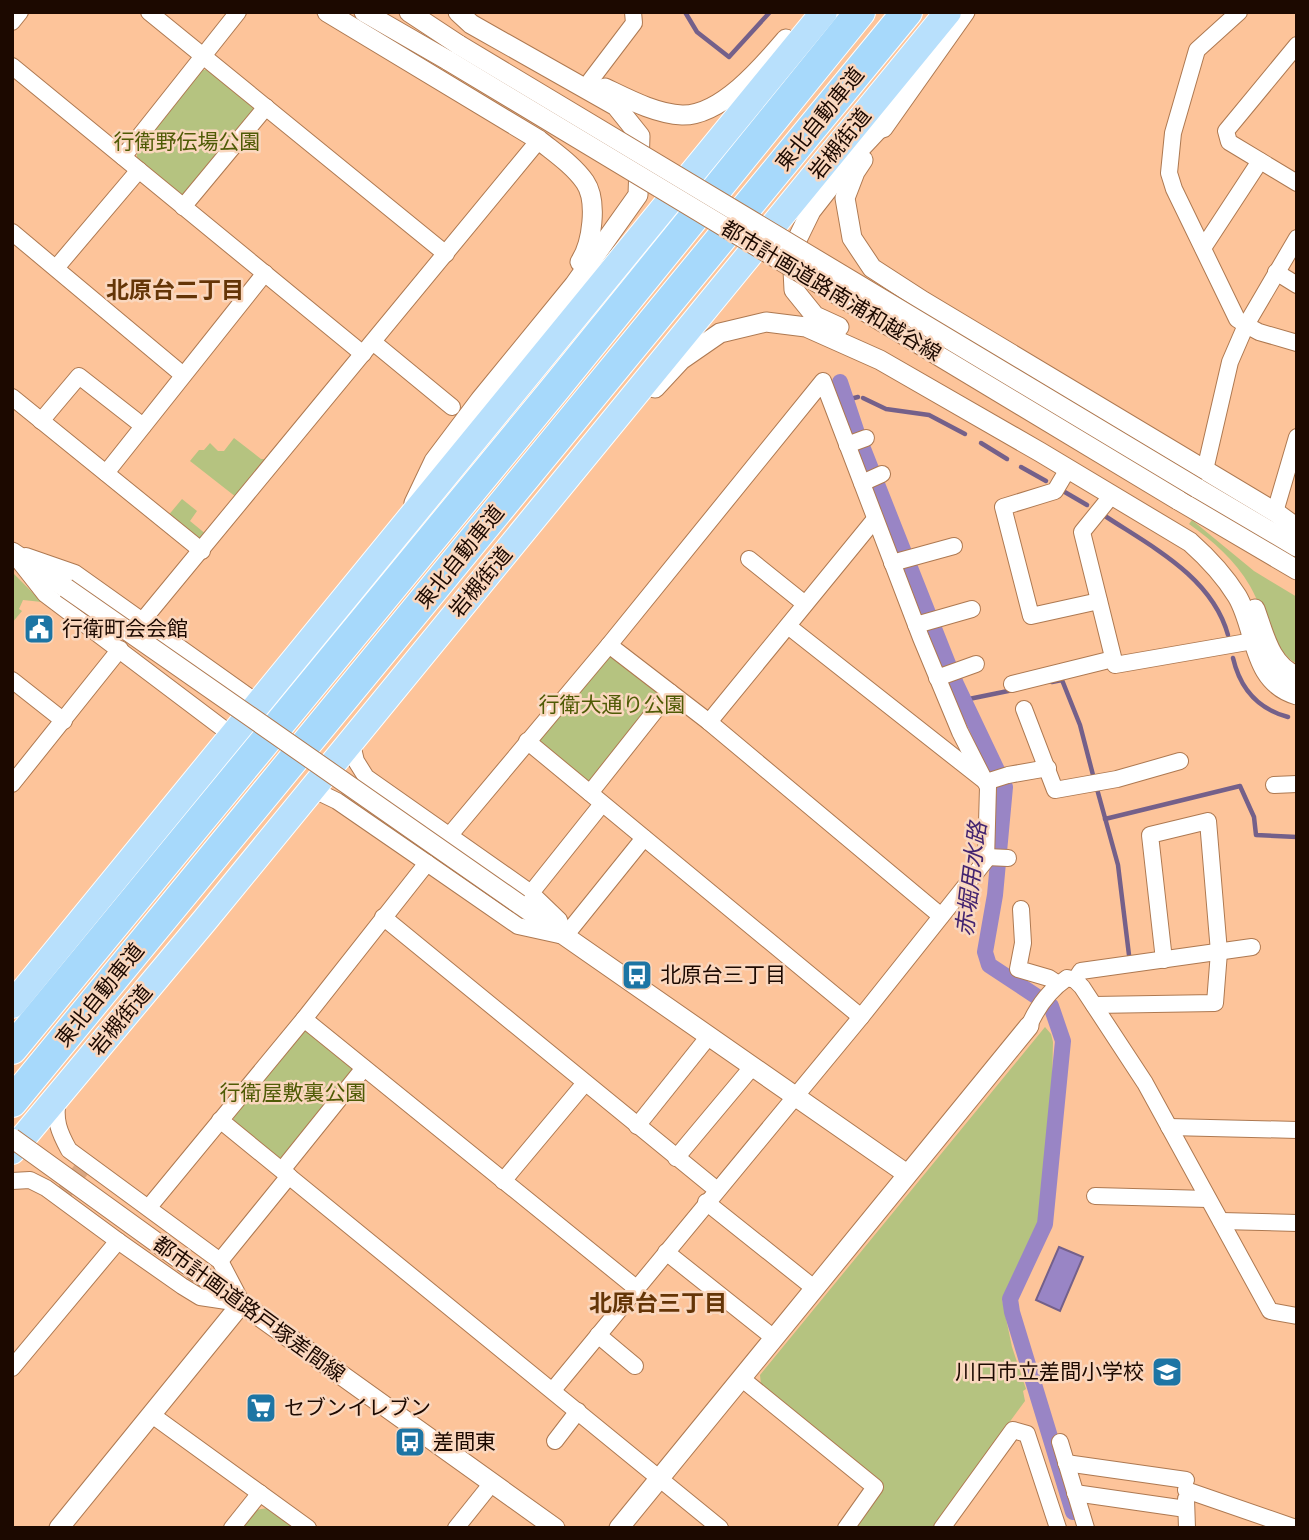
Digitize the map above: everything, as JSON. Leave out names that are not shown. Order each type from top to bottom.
[{"type":"highway","points":[[12,1005],[824,12]]},
{"type":"highway","name":"東北自動車道","points":[[12,1049],[554,390],[860,12]]},
{"type":"highway","name":"東北自動車道","points":[[12,1102],[907,12]]},
{"type":"highway","name":"岩槻街道","points":[[12,1151],[948,12]]},
{"type":"street","points":[[12,22],[20,12]]},
{"type":"street","points":[[149,12],[446,254]]},
{"type":"street","points":[[123,157],[238,12]]},
{"type":"street","points":[[327,12],[539,140],[587,184],[594,222],[584,256],[545,320]]},
{"type":"street","name":"都市計画道路南浦和越谷線","points":[[409,12],[454,53],[1178,500],[1297,570]]},
{"type":"street","points":[[405,523],[434,460],[574,285],[638,195],[640,136],[615,106],[471,24],[458,12]]},
{"type":"street","points":[[478,12],[590,81],[636,103],[680,115],[691,115],[729,97],[772,55],[809,12]]},
{"type":"street","points":[[590,81],[634,23],[633,12]]},
{"type":"street","points":[[965,12],[889,118],[855,173],[845,198],[852,238],[872,268],[1201,479],[1275,512],[1297,528]]},
{"type":"street","points":[[1240,12],[1197,50],[1173,133],[1169,173],[1174,189],[1237,319],[1259,332],[1297,343]]},
{"type":"street","name":"都市計画道路南浦和越谷線","points":[[367,13],[454,53],[1201,479],[1297,547]]},
{"type":"street","points":[[1297,45],[1226,131],[1229,142],[1297,183]]},
{"type":"street","points":[[12,66],[265,273],[452,407]]},
{"type":"street","points":[[183,207],[266,107]]},
{"type":"street","points":[[889,118],[858,151],[811,211],[792,250],[794,290],[815,316],[886,350],[1039,438],[1201,537],[1225,559],[1248,591],[1275,658],[1288,673],[1297,676]]},
{"type":"street","points":[[143,620],[539,140]]},
{"type":"street","points":[[1203,248],[1260,161]]},
{"type":"street","points":[[56,268],[139,170]]},
{"type":"street","points":[[12,232],[183,374]]},
{"type":"street","points":[[1201,479],[1230,362],[1246,325],[1297,238]]},
{"type":"street","points":[[1276,272],[1297,285]]},
{"type":"street","points":[[106,473],[265,273]]},
{"type":"street","points":[[538,513],[586,470],[681,360],[720,333],[765,322],[806,327],[880,360],[1190,542],[1210,560],[1238,598],[1267,675],[1281,689],[1297,695]]},
{"type":"street","points":[[41,421],[79,376],[143,426]]},
{"type":"street","points":[[449,836],[609,645],[822,381],[856,442],[871,479],[875,519],[901,561],[926,622],[947,675],[960,732],[997,779]]},
{"type":"street","points":[[12,397],[202,551]]},
{"type":"street","points":[[1275,512],[1297,437]]},
{"type":"street","points":[[1068,469],[1055,491],[1003,507],[1031,616],[1099,601]]},
{"type":"street","points":[[1112,495],[1082,532],[1115,665],[1253,641]]},
{"type":"street","points":[[709,722],[875,519]]},
{"type":"street","points":[[1256,545],[1297,581]]},
{"type":"street","points":[[901,561],[954,546]]},
{"type":"street","points":[[12,552],[75,573],[259,704]]},
{"type":"street","points":[[12,552],[525,899]]},
{"type":"street","points":[[12,552],[45,594],[233,736]]},
{"type":"street","points":[[749,559],[805,604]]},
{"type":"street","points":[[926,622],[972,609]]},
{"type":"street","points":[[788,626],[997,779]]},
{"type":"street","points":[[609,645],[709,722],[941,916]]},
{"type":"street","points":[[12,784],[120,649]]},
{"type":"street","points":[[1012,684],[1114,659]]},
{"type":"street","points":[[947,675],[976,664]]},
{"type":"street","points":[[12,680],[64,721]]},
{"type":"street","points":[[525,899],[670,692]]},
{"type":"street","points":[[1024,709],[1055,790],[1117,779],[1180,761]]},
{"type":"street","points":[[351,740],[356,761],[366,778],[449,836],[565,936],[907,1174]]},
{"type":"street","points":[[527,741],[862,1017]]},
{"type":"street","points":[[553,1390],[706,1202],[862,1017],[941,916],[996,858],[988,787],[997,779],[1048,768]]},
{"type":"street","points":[[1273,785],[1297,784]]},
{"type":"street","points":[[312,789],[337,801],[518,926],[565,936]]},
{"type":"street","points":[[1094,1005],[1215,1003],[1219,952],[1208,821],[1150,835],[1164,960]]},
{"type":"street","points":[[565,936],[644,838]]},
{"type":"street","points":[[149,1207],[427,863]]},
{"type":"street","points":[[1021,909],[1023,943],[1018,969],[1049,978],[1054,989]]},
{"type":"street","points":[[383,917],[717,1189]]},
{"type":"street","points":[[1075,980],[1081,971],[1252,947]]},
{"type":"street","points":[[619,1528],[1054,989],[1067,978],[1075,980],[1094,1005],[1145,1083],[1270,1311],[1297,1316]]},
{"type":"street","points":[[304,1018],[636,1288]]},
{"type":"street","points":[[637,1126],[709,1036]]},
{"type":"street","points":[[677,1158],[753,1066]]},
{"type":"street","points":[[220,1261],[364,1068]]},
{"type":"street","points":[[503,1181],[585,1083]]},
{"type":"street","points":[[60,1094],[55,1113],[57,1127],[69,1150],[220,1261],[243,1303]]},
{"type":"street","points":[[220,1120],[720,1528]]},
{"type":"street","points":[[1169,1127],[1297,1130]]},
{"type":"street","name":"都市計画道路戸塚差間線","points":[[12,1138],[555,1528]]},
{"type":"street","points":[[12,1181],[30,1180],[46,1188],[200,1297],[243,1303]]},
{"type":"street","points":[[1096,1196],[1208,1199]]},
{"type":"street","points":[[706,1202],[814,1288]]},
{"type":"street","points":[[1221,1222],[1297,1223]]},
{"type":"street","points":[[12,1368],[118,1241]]},
{"type":"street","points":[[666,1252],[774,1338]]},
{"type":"street","points":[[59,1528],[243,1303]]},
{"type":"street","points":[[598,1335],[635,1366]]},
{"type":"street","points":[[741,1378],[875,1487],[846,1528]]},
{"type":"street","points":[[555,1441],[578,1411]]},
{"type":"street","points":[[152,1415],[308,1528]]},
{"type":"street","points":[[942,1528],[1013,1430],[1027,1434],[1058,1528]]},
{"type":"street","points":[[1059,1443],[1086,1528]]},
{"type":"street","points":[[1066,1463],[1186,1481],[1296,1528]]},
{"type":"street","points":[[1186,1481],[1187,1528]]},
{"type":"street","points":[[456,1528],[492,1483]]},
{"type":"street","points":[[232,1528],[260,1493]]},
{"type":"street","points":[[1075,1493],[1186,1509]]},
{"type":"green space","name":"行衛野伝場公園","points":[[201,70],[211,70],[255,106],[256,114],[182,197],[137,160],[137,148]]},
{"type":"green space","points":[[234,438],[261,459],[267,459],[236,497],[190,461],[199,450],[204,450],[210,443],[218,451],[224,451]]},
{"type":"green space","points":[[182,499],[197,511],[190,521],[207,535],[205,538],[194,539],[167,517]]},
{"type":"green space","points":[[1192,520],[1254,571],[1297,597],[1297,664],[1280,649],[1255,596],[1238,568],[1207,537],[1189,524]]},
{"type":"green space","points":[[12,572],[42,602],[23,600],[19,609],[22,611],[12,623]]},
{"type":"green space","name":"行衛大通り公園","points":[[613,656],[661,694],[594,783],[586,784],[541,747],[540,736],[603,657]]},
{"type":"green space","points":[[1045,1027],[1053,1042],[1052,1087],[1039,1222],[1002,1299],[1012,1347],[1026,1389],[1023,1391],[1025,1401],[932,1528],[853,1528],[884,1486],[761,1385],[760,1375]]},
{"type":"green space","name":"行衛屋敷裏公園","points":[[308,1030],[354,1067],[354,1075],[288,1158],[278,1157],[234,1121],[233,1111],[297,1032]]},
{"type":"green space","points":[[268,1508],[294,1528],[241,1528],[255,1510]]},
{"type":"shaded area","points":[[1059,1247],[1083,1257],[1060,1311],[1036,1300]]},
{"type":"waterway","name":"赤堀用水路","points":[[685,12],[697,32],[729,57],[770,12]]},
{"type":"waterway","name":"赤堀用水路","points":[[840,382],[858,436],[956,684],[1005,787],[995,895],[985,952],[989,965],[1051,1006],[1063,1041],[1045,1224],[1010,1299],[1073,1512]]},
{"type":"waterway","points":[[846,400],[858,397]]},
{"type":"waterway","points":[[863,398],[886,409],[929,415],[965,434]]},
{"type":"waterway","points":[[981,443],[1007,459]]},
{"type":"waterway","points":[[1021,467],[1046,481]]},
{"type":"waterway","points":[[1063,491],[1087,505]]},
{"type":"waterway","points":[[1105,516],[1160,552],[1194,580],[1209,596],[1228,635]]},
{"type":"waterway","points":[[1233,658],[1240,679],[1252,696],[1268,709],[1288,717]]},
{"type":"waterway","points":[[1052,682],[1062,680],[1080,725],[1093,775]]},
{"type":"waterway","points":[[964,700],[1013,690]]},
{"type":"waterway","points":[[1105,819],[1240,786],[1254,817],[1256,835],[1297,837]]},
{"type":"waterway","points":[[1097,789],[1118,865],[1129,955]]},
{"type":"tunnel","points":[[60,1198],[86,1163]]},
{"type":"place","name":"行衛町会会館","points":[[39,629]]},
{"type":"place","name":"北原台三丁目","points":[[637,975]]},
{"type":"place","name":"川口市立差間小学校","points":[[1167,1372]]},
{"type":"place","name":"セブンイレブン","points":[[261,1408]]},
{"type":"place","name":"差間東","points":[[410,1442]]},
{"type":"district","name":"北原台二丁目","points":[[175,290]]},
{"type":"district","name":"北原台三丁目","points":[[658,1303]]}]
